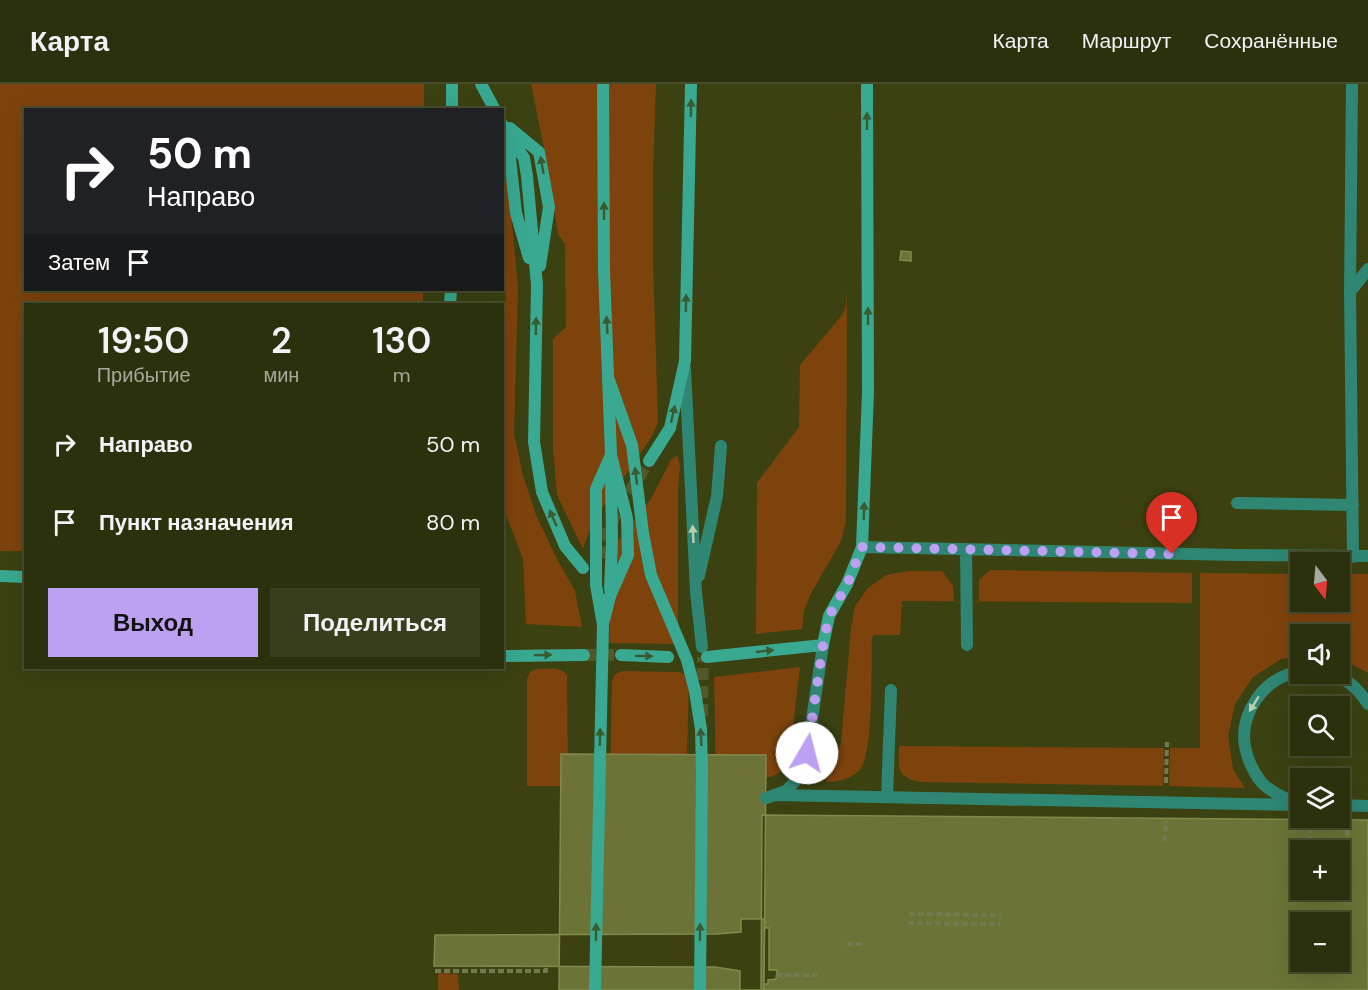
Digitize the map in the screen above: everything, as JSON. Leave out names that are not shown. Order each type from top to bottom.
[{"type":"street","points":[[452,84],[452,108]]},
{"type":"street","points":[[481,84],[494,108]]},
{"type":"street","points":[[603,84],[604,270],[611,455],[627,518],[628,555],[610,596],[603,625]]},
{"type":"street","points":[[649,461],[670,428],[685,362],[691,84]]},
{"type":"street","points":[[704,652],[823,645],[829,616],[847,585],[862,547],[868,392],[867,84]]},
{"type":"street","points":[[504,126],[539,152],[549,207],[537,285]]},
{"type":"street","points":[[504,128],[524,158],[537,285],[534,442],[542,492],[565,546],[583,568]]},
{"type":"street","points":[[609,380],[632,446],[651,575],[687,660],[697,700],[701,729],[702,770],[700,990]]},
{"type":"street","points":[[595,990],[603,625],[596,585],[596,489],[611,455]]},
{"type":"street","points":[[0,576],[24,576]]},
{"type":"street","points":[[504,656],[584,655]]},
{"type":"street","points":[[621,656],[668,657]]},
{"type":"lane","points":[[1352,84],[1350,292],[1353,557]]},
{"type":"lane","points":[[1350,292],[1368,269]]},
{"type":"lane","points":[[685,362],[696,592],[704,652]]},
{"type":"lane","points":[[696,592],[717,496],[721,446]]},
{"type":"lane","points":[[1237,503],[1353,505]]},
{"type":"lane","points":[[862,547],[1368,556]]},
{"type":"lane","points":[[966,549],[966,645]]},
{"type":"lane","points":[[823,645],[807,753],[799,777],[786,791],[770,796],[1290,805]]},
{"type":"lane","points":[[1290,674],[1264,689],[1249,711],[1244,736],[1249,762],[1263,784],[1290,801]]},
{"type":"lane","points":[[1350,684],[1359,690],[1368,704]]},
{"type":"lane","points":[[887,797],[891,690]]},
{"type":"lane","points":[[1350,805],[1368,806]]},
{"type":"path","points":[[1166,787],[1167,742]]},
{"type":"path","points":[[909,914],[1000,915]]},
{"type":"path","points":[[908,923],[1000,924]]},
{"type":"path","points":[[847,944],[863,944]]},
{"type":"path","points":[[435,971],[546,971],[546,966]]},
{"type":"path","points":[[776,975],[819,975]]},
{"type":"shaded area","points":[[0,84],[424,84],[424,108],[24,108],[24,291],[423,291],[423,303],[24,303],[24,551],[0,551]]},
{"type":"shaded area","points":[[531,84],[656,84],[653,259],[658,422],[648,443],[600,511],[583,549],[557,495],[553,449],[553,339],[566,327],[565,244],[558,234]]},
{"type":"shaded area","points":[[504,156],[518,287],[514,434],[523,475],[536,515],[575,591],[582,627],[526,624],[523,559],[504,510],[506,286]]},
{"type":"shaded area","points":[[847,290],[846,522],[841,541],[810,595],[804,611],[802,629],[756,634],[757,483],[799,427],[800,365],[842,315],[846,306]]},
{"type":"shaded area","points":[[676,456],[680,466],[678,644],[609,643],[613,551],[620,538],[651,499],[671,460]]},
{"type":"shaded area","points":[[990,570],[1192,573],[1192,603],[902,601],[900,635],[874,635],[872,638],[870,728],[864,761],[860,770],[853,776],[839,781],[826,782],[841,743],[855,606],[868,588],[886,575],[908,571],[942,571],[953,586],[954,601],[979,601],[979,580]]},
{"type":"shaded area","points":[[1200,573],[1290,574],[1290,612],[1350,612],[1350,574],[1368,574],[1368,673],[1350,663],[1350,624],[1290,624],[1290,658],[1281,659],[1253,677],[1235,704],[1228,736],[1233,769],[1245,788],[1169,786],[1170,748],[1200,748]]},
{"type":"shaded area","points":[[800,667],[791,744],[784,767],[771,777],[762,778],[716,773],[714,677]]},
{"type":"shaded area","points":[[537,669],[557,669],[567,675],[568,786],[527,786],[527,679],[530,672]]},
{"type":"shaded area","points":[[623,671],[679,672],[686,675],[689,682],[686,787],[610,786],[612,681],[615,674]]},
{"type":"shaded area","points":[[899,746],[1164,748],[1163,786],[920,782],[902,774],[899,765]]},
{"type":"shaded area","points":[[438,973],[458,974],[459,990],[438,990]]},
{"type":"building","points":[[901,251],[911,252],[911,261],[900,260]]},
{"type":"building","points":[[561,754],[766,755],[764,990],[559,990]]},
{"type":"building","points":[[762,815],[1290,819],[1290,828],[1350,828],[1350,820],[1368,820],[1368,990],[761,990]]},
{"type":"building","points":[[741,919],[765,919],[765,928],[769,928],[769,970],[777,970],[776,979],[768,980],[768,984],[764,984],[764,990],[740,990],[740,971],[715,967],[434,966],[435,935],[716,934],[741,932]]},
{"type":"tunnel","points":[[600,558],[601,545],[618,510],[649,461]]},
{"type":"tunnel","points":[[584,655],[621,655]]},
{"type":"tunnel","points":[[702,716],[703,657]]},
{"type":"route","points":[[807,753],[829,616],[847,585],[862,547],[1172,554]]}]
